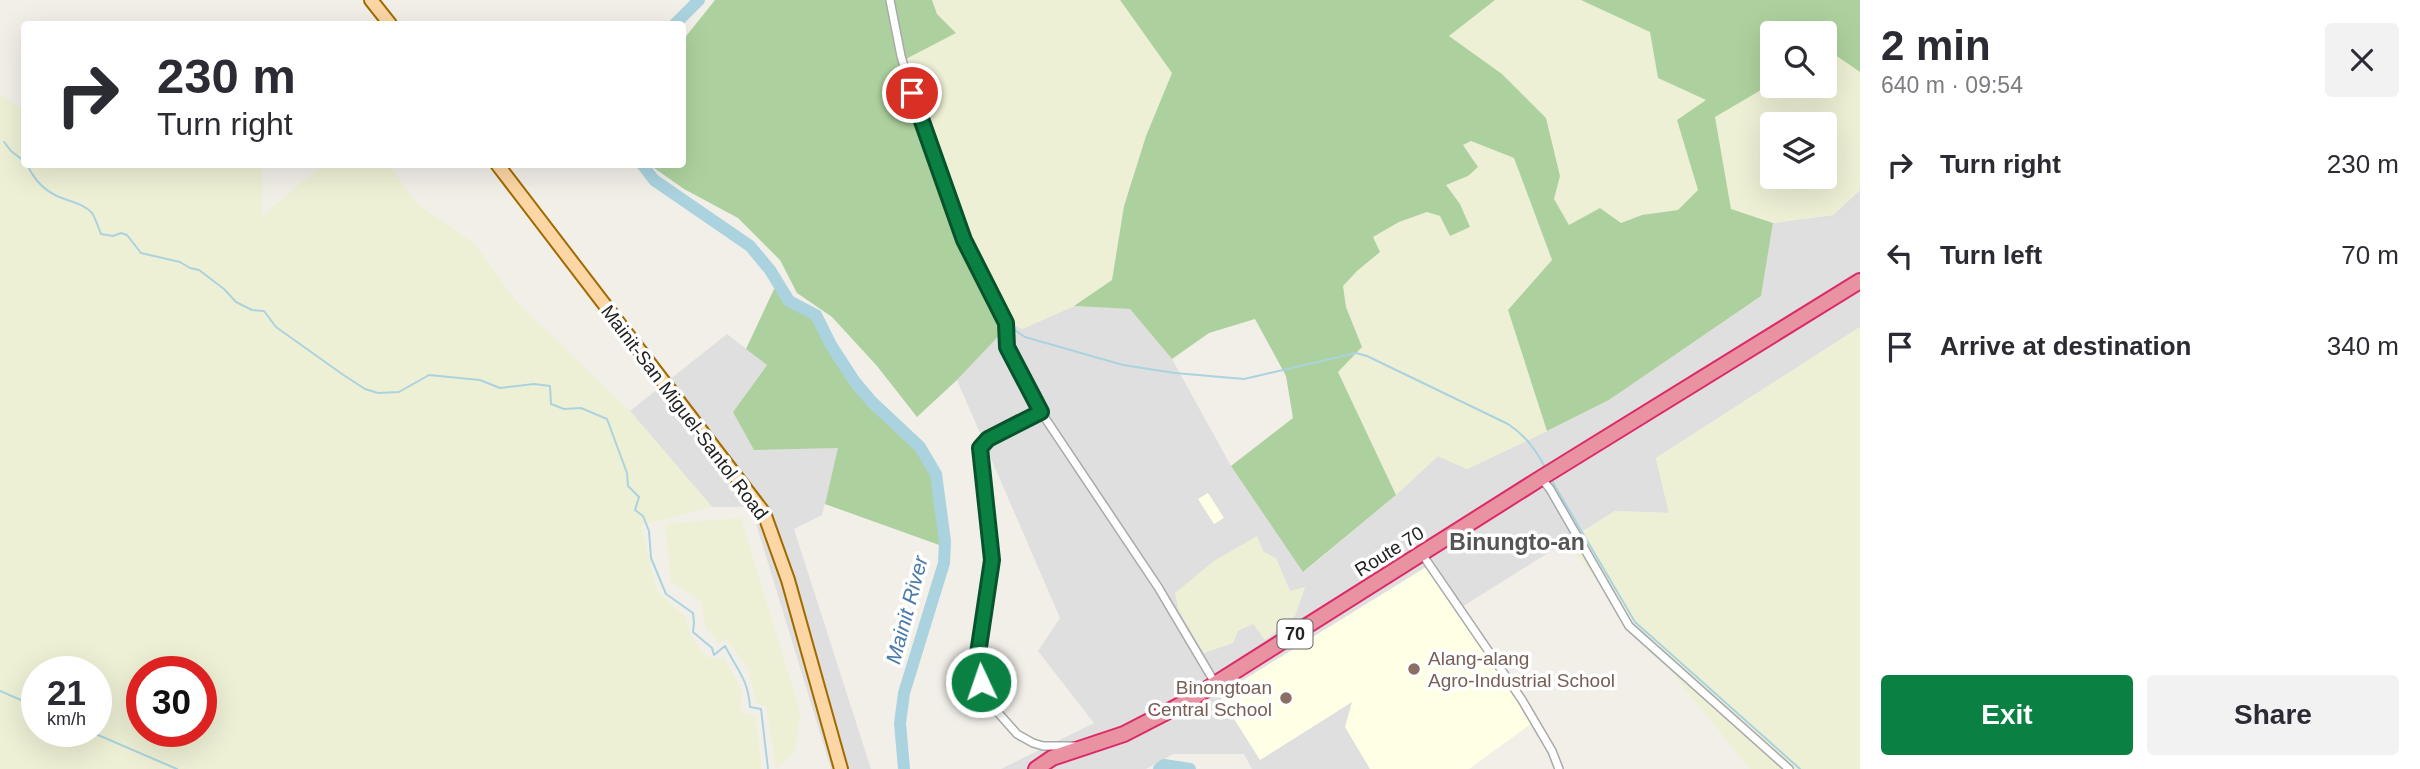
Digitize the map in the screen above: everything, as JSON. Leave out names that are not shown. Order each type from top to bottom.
[{"type":"highway","name":"Route 70","points":[[1037,769],[1052,758],[1124,734],[1188,701],[1542,477],[1860,281]]},
{"type":"main road","points":[[371,0],[388,21]]},
{"type":"main road","name":"Mainit-San Miguel-Santol Road","points":[[500,168],[764,513],[788,580],[841,769]]},
{"type":"street","points":[[890,0],[909,83],[964,240],[1006,323],[1007,347],[1041,412],[1158,587],[1216,684]]},
{"type":"street","points":[[1041,412],[988,439],[980,448],[992,560],[976,667],[985,698],[1017,734],[1043,746],[1086,746]]},
{"type":"street","points":[[1542,477],[1629,626],[1789,769]]},
{"type":"street","points":[[1422,553],[1522,699],[1552,751],[1559,769]]},
{"type":"shaded area","points":[[932,0],[1120,0],[1172,72],[1146,136],[1124,206],[1112,280],[1074,306],[1022,329],[995,313],[966,239],[904,59],[956,33],[937,14]]},
{"type":"shaded area","points":[[1495,0],[1581,0],[1650,32],[1658,78],[1706,100],[1677,120],[1699,190],[1678,210],[1642,215],[1621,223],[1569,225],[1554,199],[1560,176],[1546,118],[1449,36]]},
{"type":"shaded area","points":[[1837,56],[1860,72],[1860,190],[1833,215],[1773,223],[1731,210],[1715,116],[1760,90],[1760,98],[1837,98]]},
{"type":"shaded area","points":[[0,94],[21,108],[21,168],[263,168],[262,216],[318,168],[391,168],[416,203],[474,243],[516,301],[630,411],[712,507],[641,525],[657,591],[686,617],[690,636],[707,657],[724,658],[742,690],[740,711],[755,717],[762,769],[0,769]]},
{"type":"shaded area","points":[[1471,141],[1514,158],[1552,260],[1508,310],[1547,431],[1467,469],[1438,456],[1396,495],[1338,372],[1362,347],[1346,307],[1343,286],[1380,253],[1373,237],[1399,222],[1427,212],[1440,216],[1450,236],[1470,227],[1460,204],[1446,185],[1468,176],[1475,159],[1463,145]]},
{"type":"shaded area","points":[[1860,190],[1860,327],[1656,458],[1669,513],[1615,511],[1371,664],[1451,769],[1252,769],[1244,754],[1173,754],[1146,769],[1001,769],[1094,723],[1038,651],[1060,618],[957,380],[1011,323],[1022,329],[1074,306],[1130,309],[1172,359],[1231,466],[1304,572],[1438,456],[1467,469],[1547,431],[1609,400],[1761,296],[1773,223],[1833,215]]},
{"type":"shaded area","points":[[1860,327],[1860,769],[1750,769],[1567,543],[1615,511],[1669,513],[1656,458]]},
{"type":"shaded area","points":[[727,334],[767,365],[733,412],[839,448],[822,515],[794,529],[871,769],[831,769],[751,507],[712,507],[630,411]]},
{"type":"shaded area","points":[[1208,493],[1224,518],[1214,524],[1198,499]]},
{"type":"shaded area","points":[[741,518],[800,712],[795,752],[776,769],[766,706],[756,703],[748,669],[726,638],[720,644],[706,628],[701,601],[671,582],[665,524]]},
{"type":"shaded area","points":[[1257,536],[1264,552],[1276,558],[1290,591],[1305,587],[1295,616],[1265,640],[1253,624],[1238,631],[1233,643],[1204,653],[1179,611],[1175,593],[1214,561]]},
{"type":"shaded area","name":"Alang-alang Agro-Industrial School","points":[[1426,567],[1532,723],[1469,769],[1370,769],[1345,727],[1352,702],[1260,760],[1219,695]]},
{"type":"green space","points":[[715,0],[932,0],[937,14],[956,33],[904,60],[966,239],[995,313],[1011,323],[957,380],[917,417],[877,366],[832,317],[797,293],[780,260],[738,218],[684,189],[654,168],[686,168],[686,36]]},
{"type":"green space","points":[[1120,0],[1495,0],[1449,36],[1502,74],[1546,118],[1560,176],[1554,199],[1569,225],[1600,208],[1621,223],[1642,215],[1678,210],[1698,190],[1677,120],[1706,100],[1658,78],[1650,32],[1581,0],[1860,0],[1860,72],[1837,56],[1837,21],[1760,21],[1760,91],[1715,117],[1731,209],[1773,223],[1761,296],[1609,400],[1547,431],[1508,310],[1552,260],[1514,158],[1471,141],[1463,145],[1478,167],[1468,176],[1446,185],[1460,204],[1470,227],[1450,236],[1440,216],[1427,212],[1399,222],[1373,237],[1380,252],[1343,286],[1346,307],[1362,347],[1338,372],[1396,495],[1303,572],[1231,466],[1293,418],[1286,376],[1255,319],[1209,333],[1172,359],[1130,309],[1074,306],[1112,280],[1124,206],[1146,136],[1172,73]]},
{"type":"green space","points":[[775,287],[789,301],[816,315],[834,350],[872,402],[920,447],[936,474],[944,532],[942,546],[825,504],[838,448],[754,450],[733,412],[767,365],[746,349]]},
{"type":"waterway","name":"Mainit River","points":[[678,21],[699,0]]},
{"type":"waterway","points":[[4,142],[21,159]]},
{"type":"waterway","points":[[29,168],[45,189],[89,210],[101,234],[127,235],[141,253],[180,262],[199,270],[236,302],[252,310],[264,311],[276,327],[365,389],[378,393],[399,392],[429,375],[480,380],[500,388],[534,384],[550,386],[551,404],[564,409],[581,408],[607,419],[627,473],[628,486],[639,497],[635,510],[643,516],[649,531],[651,558],[666,594],[693,613],[693,632],[712,648],[714,655],[725,646],[745,682],[750,707],[761,709],[768,769]]},
{"type":"waterway","name":"Mainit River","points":[[645,168],[654,180],[750,246],[770,270],[789,301],[816,315],[831,345],[855,382],[872,402],[920,447],[936,474],[945,541],[944,563],[904,693],[900,723],[904,769]]},
{"type":"waterway","points":[[999,303],[1016,331],[1025,337],[1123,365],[1175,373],[1244,379],[1356,353],[1367,356],[1508,424],[1530,444],[1546,469]]},
{"type":"waterway","points":[[1552,481],[1635,622],[1800,769]]},
{"type":"waterway","points":[[0,691],[21,700]]},
{"type":"waterway","points":[[112,741],[177,769]]},
{"type":"waterway","name":"Mainit River","points":[[1159,769],[1164,765],[1190,769]]},
{"type":"place","name":"Alang-alang Agro-Industrial School","points":[[1414,669]]},
{"type":"place","name":"Binongtoan Central School","points":[[1286,698]]},
{"type":"district","name":"Binungto-an","points":[[1517,542]]},
{"type":"route","points":[[912,93],[964,240],[1006,323],[1007,347],[1041,412],[988,439],[980,448],[992,560],[976,667],[981,682]]}]
